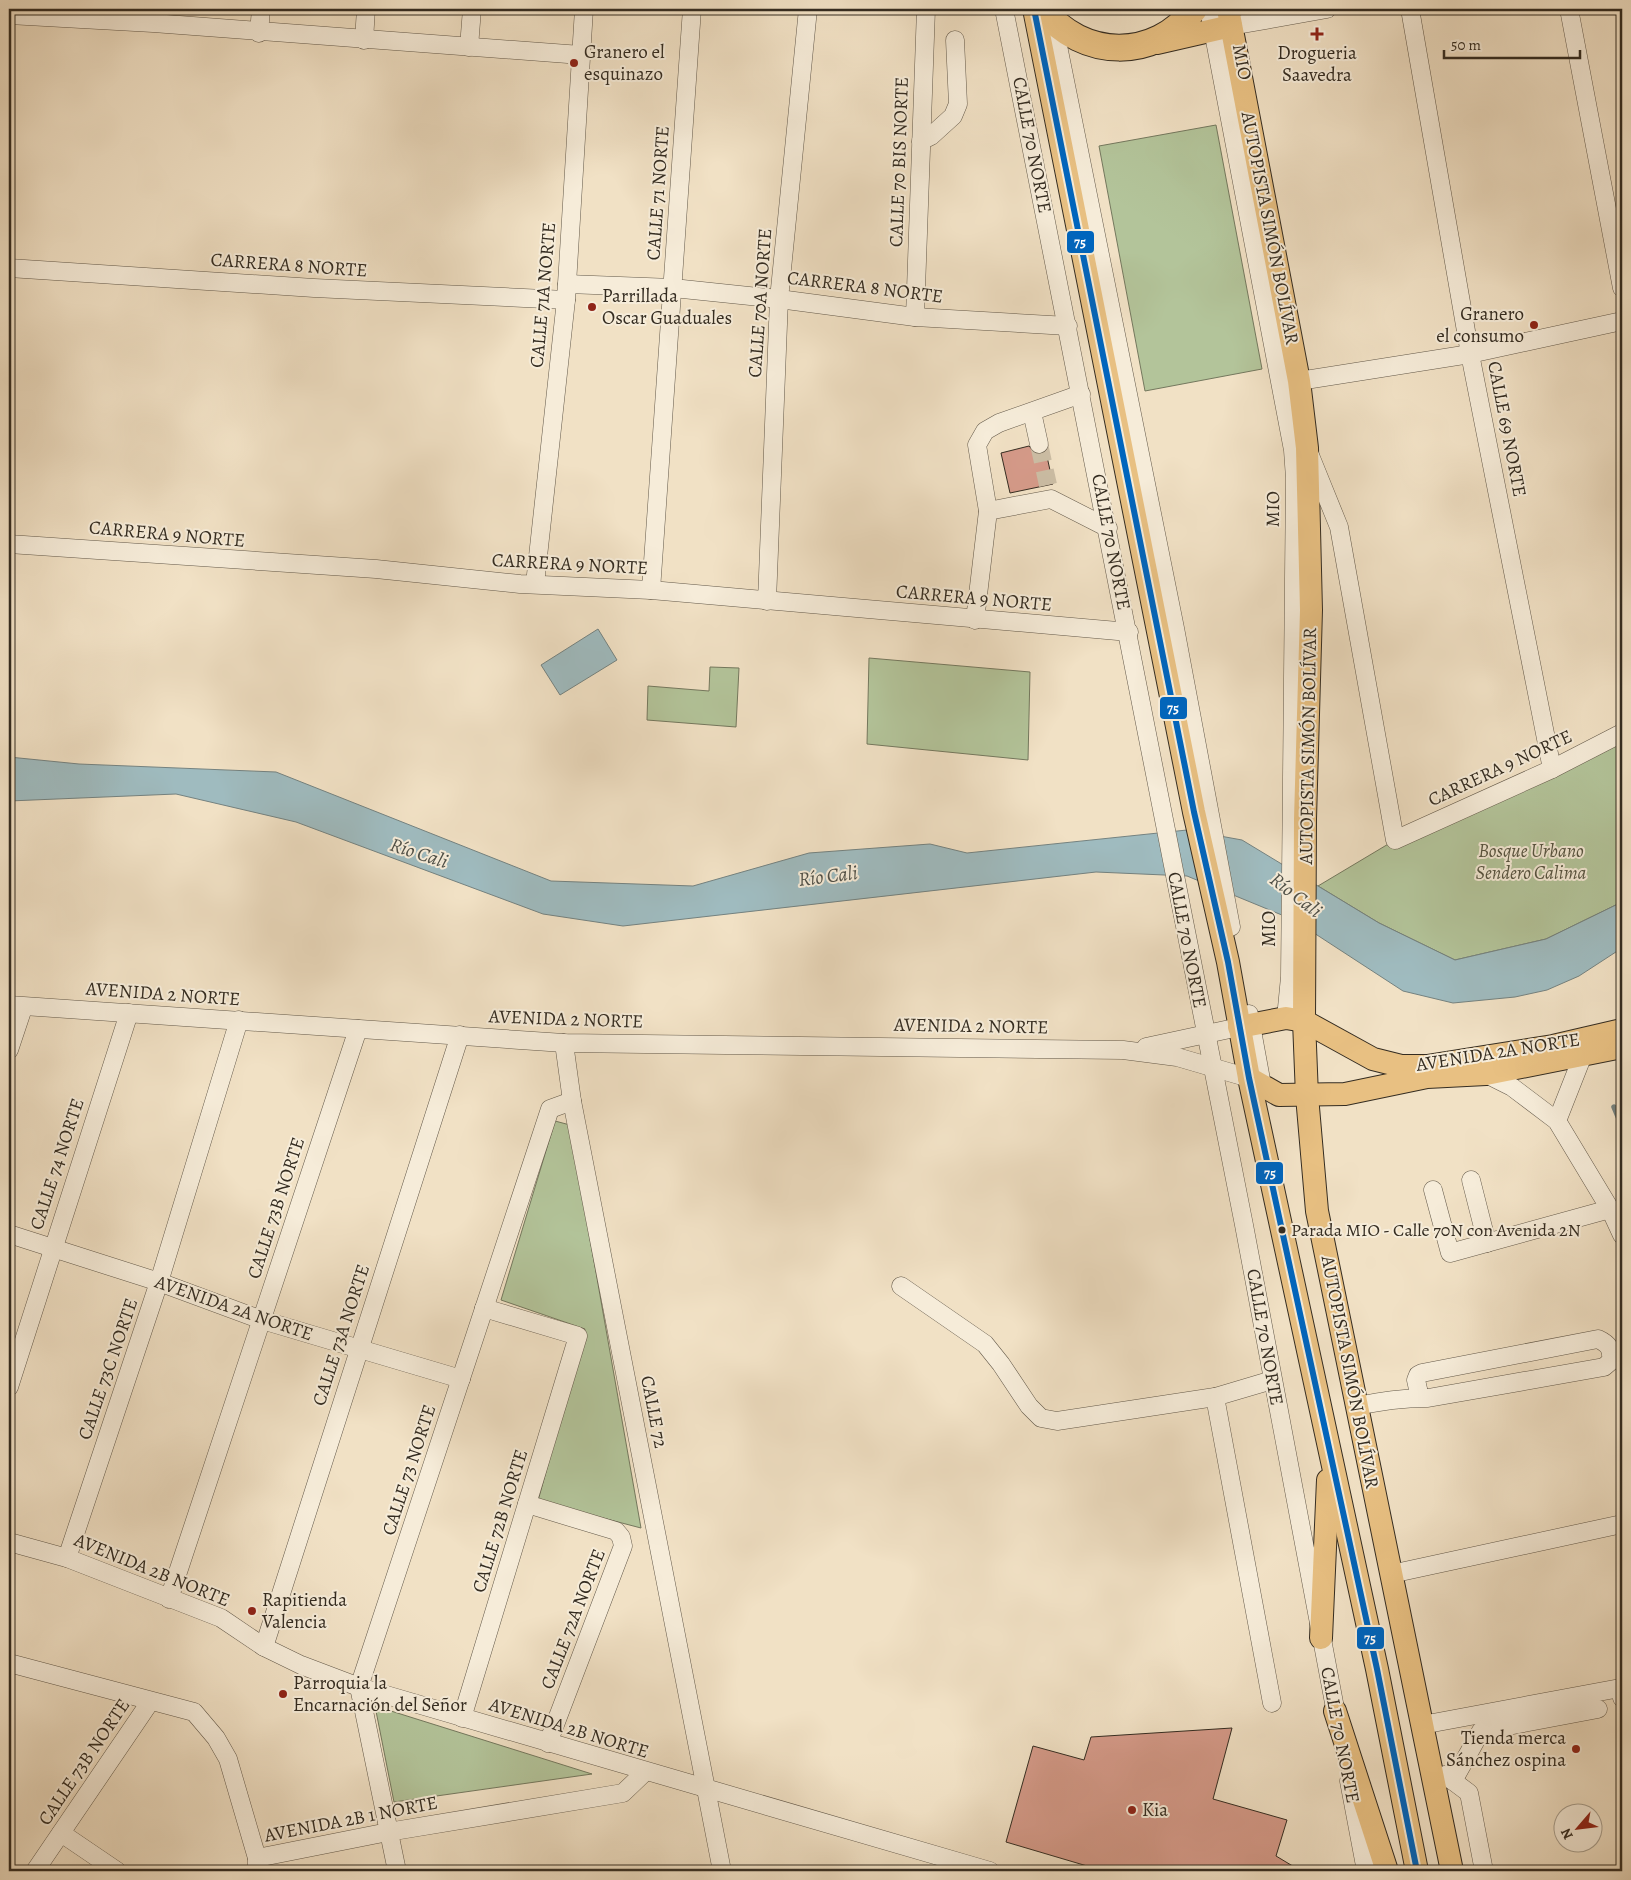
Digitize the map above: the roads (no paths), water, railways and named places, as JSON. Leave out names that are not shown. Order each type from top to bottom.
[{"type":"highway","points":[[1046,12],[1074,36],[1096,45],[1120,49],[1144,46],[1170,32],[1194,9]]},
{"type":"main road","name":"AUTOPISTA SIMÓN BOLÍVAR","points":[[1046,12],[1201,813],[1233,963],[1329,1449],[1377,1669],[1417,1871]]},
{"type":"main road","points":[[1144,46],[1220,18]]},
{"type":"main road","name":"AUTOPISTA SIMÓN BOLÍVAR","points":[[1220,18],[1299,380],[1307,448],[1311,610],[1298,818],[1295,1019],[1307,1096],[1317,1211],[1452,1871]]},
{"type":"main road","points":[[1245,1025],[1295,1019]]},
{"type":"main road","name":"AVENIDA 2A NORTE","points":[[1295,1019],[1366,1056],[1401,1066],[1485,1066]]},
{"type":"main road","name":"AVENIDA 2A NORTE","points":[[1581,1047],[1622,1030]]},
{"type":"main road","name":"AVENIDA 2A NORTE","points":[[1256,1081],[1278,1095],[1345,1094],[1581,1047],[1622,1047]]},
{"type":"main road","points":[[1321,1638],[1329,1449]]},
{"type":"main road","points":[[1335,1711],[1387,1871]]},
{"type":"street","points":[[259,33],[261,9]]},
{"type":"street","points":[[364,40],[366,9]]},
{"type":"street","points":[[469,47],[472,9]]},
{"type":"street","name":"CALLE 71A NORTE","points":[[535,584],[567,292],[584,9]]},
{"type":"street","name":"CALLE 71 NORTE","points":[[652,590],[692,9]]},
{"type":"street","name":"CALLE 70A NORTE","points":[[767,601],[779,299],[808,9]]},
{"type":"street","name":"CALLE 70 BIS NORTE","points":[[915,317],[926,9]]},
{"type":"street","name":"CALLE 70 NORTE","points":[[1004,9],[1129,632],[1366,1871]]},
{"type":"street","points":[[1220,18],[1327,9]]},
{"type":"street","name":"CALLE 69 NORTE","points":[[1410,9],[1470,354],[1552,769]]},
{"type":"street","points":[[1569,9],[1622,288]]},
{"type":"street","points":[[9,15],[154,16],[259,33],[581,55]]},
{"type":"street","name":"MIO","points":[[1220,18],[1293,450],[1295,478],[1298,818]]},
{"type":"street","points":[[921,141],[931,136],[953,116],[958,104],[955,40]]},
{"type":"street","name":"CARRERA 8 NORTE","points":[[9,268],[314,288],[567,292],[673,288],[779,299],[915,317],[1068,326]]},
{"type":"street","points":[[1299,380],[1470,354],[1622,321]]},
{"type":"street","points":[[975,620],[988,511],[977,445],[985,431],[1081,394]]},
{"type":"street","points":[[1032,412],[1039,444]]},
{"type":"street","name":"CARRERA 9 NORTE","points":[[1307,448],[1339,527],[1395,840],[1552,769],[1622,733]]},
{"type":"street","points":[[988,511],[1050,492],[1108,528]]},
{"type":"street","name":"CARRERA 9 NORTE","points":[[9,544],[376,570],[535,584],[652,590],[975,620],[1129,632]]},
{"type":"street","points":[[9,1050],[16,1007]]},
{"type":"street","name":"AVENIDA 2 NORTE","points":[[16,1007],[564,1042],[1124,1050],[1158,1053],[1213,1068]]},
{"type":"street","name":"CALLE 74 NORTE","points":[[9,1387],[52,1247],[129,1013]]},
{"type":"street","name":"CALLE 73C NORTE","points":[[67,1558],[160,1282],[239,1020]]},
{"type":"street","points":[[1206,1035],[1245,1025]]},
{"type":"street","name":"CALLE 73B NORTE","points":[[169,1599],[358,1029]]},
{"type":"street","name":"AVENIDA 2 NORTE","points":[[1124,1050],[1155,1046],[1206,1035]]},
{"type":"street","name":"CALLE 73A NORTE","points":[[264,1647],[460,1036]]},
{"type":"street","name":"CALLE 72","points":[[564,1042],[572,1101],[722,1871]]},
{"type":"street","points":[[1557,1121],[1581,1047]]},
{"type":"street","points":[[1485,1066],[1557,1121],[1610,1210],[1622,1235]]},
{"type":"street","name":"AVENIDA 2A NORTE","points":[[1213,1068],[1256,1081]]},
{"type":"street","name":"CALLE 73 NORTE","points":[[397,1871],[359,1687],[550,1109],[572,1101]]},
{"type":"street","points":[[1470,1180],[1487,1243]]},
{"type":"street","points":[[1433,1190],[1450,1253],[1610,1210]]},
{"type":"street","name":"AVENIDA 2A NORTE","points":[[9,1234],[160,1282],[262,1320],[461,1379]]},
{"type":"street","points":[[901,1286],[985,1344],[1029,1406],[1042,1418],[1057,1421],[1215,1397],[1272,1380]]},
{"type":"street","name":"CALLE 72B NORTE","points":[[462,1718],[578,1336],[484,1308]]},
{"type":"street","points":[[1357,1406],[1397,1398],[1420,1398],[1604,1367],[1610,1361],[1612,1352],[1608,1344],[1598,1339],[1422,1372],[1416,1380],[1420,1398]]},
{"type":"street","points":[[1215,1397],[1272,1703]]},
{"type":"street","name":"CALLE 72A NORTE","points":[[527,1504],[616,1532],[622,1537],[624,1546],[548,1743]]},
{"type":"street","points":[[1391,1574],[1622,1524]]},
{"type":"street","name":"AVENIDA 2B NORTE","points":[[9,1542],[67,1558],[221,1618],[264,1647],[301,1665],[359,1687],[645,1772],[990,1871]]},
{"type":"street","name":"AVENIDA 2B 1 NORTE","points":[[9,1663],[150,1702],[194,1712],[216,1738],[228,1759],[257,1865],[388,1832],[623,1794],[645,1772]]},
{"type":"street","points":[[1422,1725],[1620,1688],[1622,1698]]},
{"type":"street","name":"CALLE 73B NORTE","points":[[35,1871],[150,1702]]},
{"type":"street","points":[[1453,1781],[1481,1731],[1598,1709]]},
{"type":"street","points":[[1430,1762],[1469,1793],[1484,1871]]},
{"type":"street","points":[[61,1833],[117,1871]]},
{"type":"water","points":[[598,629],[617,660],[560,695],[541,665]]},
{"type":"water","name":"Río Cali","points":[[9,757],[79,764],[276,772],[551,881],[693,886],[809,853],[930,844],[967,853],[1187,830],[1242,840],[1379,923],[1455,960],[1546,939],[1622,902],[1622,948],[1579,976],[1547,990],[1515,997],[1453,1003],[1403,991],[1294,920],[1187,876],[1096,872],[623,926],[543,914],[296,822],[176,794],[9,801]]},
{"type":"waterway","points":[[1614,1107],[1622,1126]]},
{"type":"tunnel","points":[[1039,444],[1048,485]]},
{"type":"place","name":"Drogueria Saavedra","points":[[1317,34]]},
{"type":"place","name":"Granero el esquinazo","points":[[574,63]]},
{"type":"place","name":"Parrillada Oscar Guaduales","points":[[592,307]]},
{"type":"place","name":"Granero el consumo","points":[[1534,325]]},
{"type":"place","name":"Parada MIO - Calle 70N con Avenida 2N","points":[[1282,1230]]},
{"type":"place","name":"Rapitienda Valencia","points":[[252,1611]]},
{"type":"place","name":"Parroquia la Encarnación del Señor","points":[[283,1694]]},
{"type":"place","name":"Tienda merca Sánchez ospina","points":[[1576,1749]]},
{"type":"place","name":"Kia","points":[[1132,1810]]},
{"type":"park label","name":"Bosque Urbano Sendero Calima","points":[[1531,862]]}]
